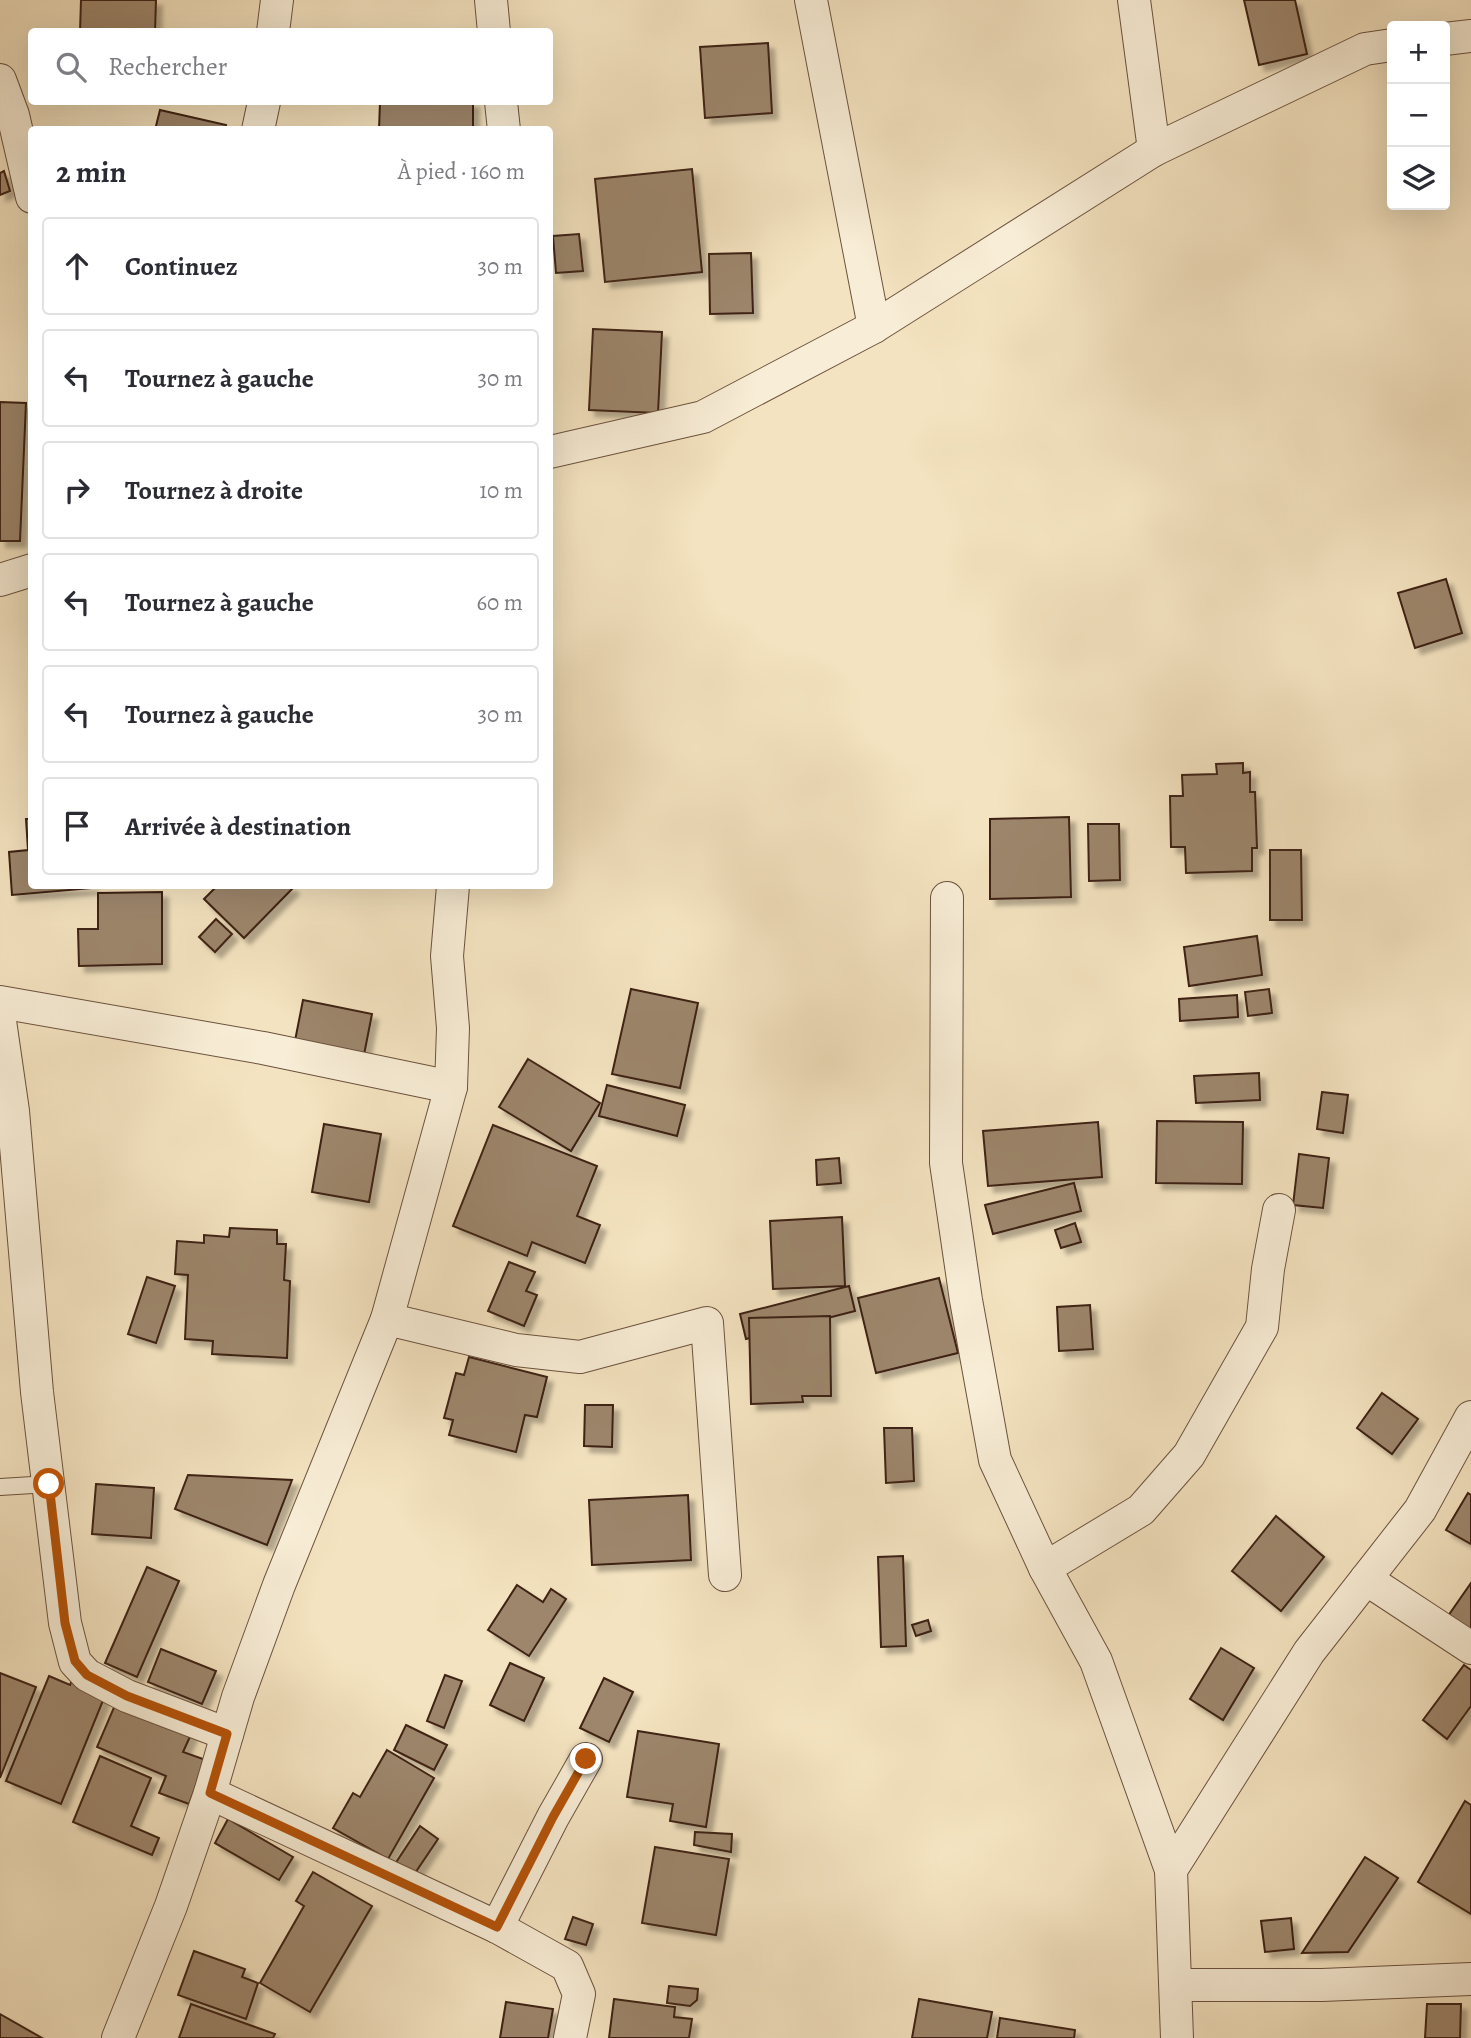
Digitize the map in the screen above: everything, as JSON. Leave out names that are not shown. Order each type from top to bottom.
[{"type":"street","points":[[274,28],[277,0]]},
{"type":"street","points":[[491,0],[494,28]]},
{"type":"street","points":[[811,0],[874,327]]},
{"type":"street","points":[[1134,0],[1154,150]]},
{"type":"street","points":[[1450,38],[1471,36]]},
{"type":"street","points":[[553,451],[703,418],[874,327],[1154,150],[1365,49],[1387,47]]},
{"type":"street","points":[[0,80],[13,116],[28,180]]},
{"type":"street","points":[[259,126],[263,105]]},
{"type":"street","points":[[501,105],[503,126]]},
{"type":"street","points":[[0,580],[28,571]]},
{"type":"street","points":[[118,2038],[170,1906],[279,1585],[387,1319],[452,1087],[453,1028],[447,956],[453,889]]},
{"type":"street","points":[[947,898],[946,1163],[966,1300],[995,1460],[1045,1568],[1096,1661],[1171,1870],[1177,2038]]},
{"type":"street","points":[[0,1002],[263,1048],[452,1087]]},
{"type":"street","points":[[0,1021],[13,1111],[37,1392],[65,1623],[75,1661],[87,1675],[127,1696],[227,1734]]},
{"type":"street","points":[[1045,1568],[1141,1510],[1189,1455],[1262,1327],[1268,1269],[1279,1210]]},
{"type":"street","points":[[387,1319],[516,1350],[580,1357],[706,1324],[725,1575]]},
{"type":"street","points":[[1171,1870],[1309,1653],[1420,1510],[1471,1417]]},
{"type":"street","points":[[1366,1579],[1471,1648]]},
{"type":"street","points":[[497,1927],[586,1759]]},
{"type":"street","points":[[210,1793],[497,1927],[567,1966],[579,1994],[570,2038]]},
{"type":"street","points":[[1176,1984],[1322,1985],[1471,1979]]},
{"type":"lane","points":[[0,1487],[49,1484]]},
{"type":"building","points":[[81,0],[156,0],[155,28],[80,28]]},
{"type":"building","points":[[1244,0],[1295,0],[1307,54],[1259,65]]},
{"type":"building","points":[[768,43],[772,113],[705,118],[700,47]]},
{"type":"building","points":[[380,105],[473,105],[473,126],[379,126]]},
{"type":"building","points":[[160,110],[226,125],[226,126],[156,126]]},
{"type":"building","points":[[692,169],[702,272],[605,282],[595,179]]},
{"type":"building","points":[[4,171],[10,191],[0,195],[0,173]]},
{"type":"building","points":[[579,234],[583,271],[556,273],[553,236]]},
{"type":"building","points":[[751,253],[753,313],[710,314],[709,254]]},
{"type":"building","points":[[593,329],[662,332],[658,413],[589,410]]},
{"type":"building","points":[[0,402],[26,403],[20,541],[0,541]]},
{"type":"building","points":[[1446,579],[1462,633],[1415,648],[1398,593]]},
{"type":"building","points":[[1243,763],[1243,773],[1250,772],[1250,792],[1255,792],[1257,848],[1252,848],[1252,871],[1186,873],[1185,847],[1171,847],[1170,796],[1183,796],[1182,775],[1217,774],[1216,764]]},
{"type":"building","points":[[1069,817],[1071,897],[990,899],[990,819]]},
{"type":"building","points":[[26,819],[28,819],[28,850]]},
{"type":"building","points":[[1088,824],[1119,824],[1120,880],[1089,881]]},
{"type":"building","points":[[28,850],[28,889],[81,889],[12,895],[9,852]]},
{"type":"building","points":[[1270,850],[1301,850],[1302,920],[1270,920]]},
{"type":"building","points":[[214,889],[292,889],[244,938],[204,899]]},
{"type":"building","points":[[162,892],[162,964],[79,966],[78,929],[98,929],[98,893]]},
{"type":"building","points":[[216,919],[232,934],[215,952],[199,937]]},
{"type":"building","points":[[1257,936],[1262,975],[1189,986],[1184,947]]},
{"type":"building","points":[[631,989],[698,1003],[680,1088],[612,1074]]},
{"type":"building","points":[[1269,989],[1272,1013],[1248,1016],[1245,992]]},
{"type":"building","points":[[1237,995],[1238,1017],[1180,1021],[1179,999]]},
{"type":"building","points":[[303,1000],[372,1014],[361,1070],[292,1056]]},
{"type":"building","points":[[528,1059],[600,1103],[571,1151],[499,1107]]},
{"type":"building","points":[[1259,1073],[1260,1100],[1196,1103],[1194,1076]]},
{"type":"building","points":[[607,1085],[685,1105],[677,1136],[599,1116]]},
{"type":"building","points":[[1322,1092],[1348,1095],[1343,1133],[1317,1129]]},
{"type":"building","points":[[1157,1121],[1243,1122],[1242,1184],[1156,1183]]},
{"type":"building","points":[[1098,1122],[1102,1177],[988,1186],[983,1131]]},
{"type":"building","points":[[324,1124],[381,1134],[369,1202],[312,1192]]},
{"type":"building","points":[[493,1125],[597,1166],[577,1216],[600,1225],[585,1263],[532,1242],[527,1256],[453,1226]]},
{"type":"building","points":[[1299,1154],[1329,1158],[1323,1208],[1293,1205]]},
{"type":"building","points":[[839,1158],[841,1183],[817,1185],[816,1160]]},
{"type":"building","points":[[1074,1183],[1081,1211],[993,1234],[985,1205]]},
{"type":"building","points":[[842,1217],[845,1286],[773,1289],[770,1221]]},
{"type":"building","points":[[1075,1223],[1081,1242],[1061,1248],[1055,1230]]},
{"type":"building","points":[[230,1228],[277,1230],[277,1244],[286,1244],[284,1280],[290,1281],[287,1358],[212,1354],[213,1341],[185,1339],[188,1275],[175,1274],[177,1241],[204,1243],[204,1235],[229,1237]]},
{"type":"building","points":[[509,1262],[535,1272],[526,1291],[537,1295],[524,1326],[488,1311]]},
{"type":"building","points":[[147,1277],[175,1286],[156,1343],[128,1334]]},
{"type":"building","points":[[939,1278],[958,1353],[876,1373],[858,1298]]},
{"type":"building","points":[[849,1286],[855,1311],[746,1339],[740,1314]]},
{"type":"building","points":[[1090,1305],[1093,1349],[1059,1351],[1057,1307]]},
{"type":"building","points":[[830,1316],[831,1396],[802,1396],[803,1402],[751,1404],[749,1318]]},
{"type":"building","points":[[469,1357],[547,1377],[537,1417],[525,1415],[516,1452],[449,1435],[453,1420],[444,1418],[456,1373],[464,1375]]},
{"type":"building","points":[[1382,1393],[1418,1419],[1392,1454],[1357,1428]]},
{"type":"building","points":[[585,1405],[613,1405],[612,1447],[584,1446]]},
{"type":"building","points":[[884,1428],[912,1428],[914,1481],[886,1483]]},
{"type":"building","points":[[188,1475],[292,1480],[267,1545],[175,1509]]},
{"type":"building","points":[[96,1484],[154,1488],[151,1538],[92,1534]]},
{"type":"building","points":[[1468,1493],[1471,1495],[1471,1544],[1446,1530]]},
{"type":"building","points":[[688,1495],[691,1560],[592,1565],[589,1500]]},
{"type":"building","points":[[1276,1516],[1324,1557],[1281,1611],[1232,1571]]},
{"type":"building","points":[[903,1556],[906,1646],[881,1647],[878,1557]]},
{"type":"building","points":[[147,1567],[179,1581],[137,1677],[105,1663]]},
{"type":"building","points":[[1471,1583],[1471,1633],[1448,1616]]},
{"type":"building","points":[[517,1585],[543,1602],[551,1589],[566,1599],[529,1656],[488,1630]]},
{"type":"building","points":[[928,1620],[931,1631],[916,1636],[912,1625]]},
{"type":"building","points":[[1221,1648],[1254,1668],[1223,1720],[1190,1699]]},
{"type":"building","points":[[161,1649],[216,1671],[202,1704],[148,1682]]},
{"type":"building","points":[[510,1663],[544,1678],[524,1721],[490,1705]]},
{"type":"building","points":[[1464,1665],[1471,1670],[1471,1706],[1447,1739],[1423,1720]]},
{"type":"building","points":[[0,1673],[36,1687],[0,1778]]},
{"type":"building","points":[[445,1675],[462,1681],[444,1728],[427,1721]]},
{"type":"building","points":[[49,1676],[70,1685],[72,1680],[106,1693],[61,1804],[6,1781]]},
{"type":"building","points":[[604,1678],[633,1692],[609,1742],[580,1728]]},
{"type":"building","points":[[118,1698],[193,1730],[183,1752],[206,1760],[189,1804],[159,1793],[166,1776],[97,1747]]},
{"type":"building","points":[[406,1725],[447,1745],[434,1770],[394,1750]]},
{"type":"building","points":[[638,1731],[719,1744],[706,1827],[670,1821],[673,1804],[627,1797]]},
{"type":"building","points":[[387,1750],[434,1778],[388,1859],[333,1828],[353,1793],[360,1797]]},
{"type":"building","points":[[100,1756],[151,1778],[131,1826],[159,1838],[152,1855],[73,1822]]},
{"type":"building","points":[[1465,1801],[1471,1805],[1471,1914],[1418,1882]]},
{"type":"building","points":[[228,1819],[293,1857],[279,1880],[215,1843]]},
{"type":"building","points":[[420,1826],[438,1839],[411,1879],[393,1867]]},
{"type":"building","points":[[695,1832],[732,1834],[731,1852],[694,1845]]},
{"type":"building","points":[[655,1847],[729,1859],[716,1935],[642,1923]]},
{"type":"building","points":[[1365,1857],[1398,1878],[1348,1952],[1302,1953]]},
{"type":"building","points":[[313,1872],[372,1906],[310,2012],[260,1983],[304,1906],[296,1901]]},
{"type":"building","points":[[573,1917],[593,1924],[586,1945],[565,1939]]},
{"type":"building","points":[[1291,1918],[1294,1949],[1265,1952],[1261,1921]]},
{"type":"building","points":[[194,1951],[245,1969],[242,1977],[258,1983],[246,2019],[178,1995]]},
{"type":"building","points":[[669,1986],[698,1989],[697,2000],[690,2006],[667,2003]]},
{"type":"building","points":[[614,1999],[675,2007],[674,2017],[692,2019],[689,2038],[609,2038]]},
{"type":"building","points":[[919,1999],[992,2012],[987,2038],[912,2038]]},
{"type":"building","points":[[506,2002],[553,2009],[548,2038],[500,2038]]},
{"type":"building","points":[[191,2004],[275,2034],[273,2038],[179,2038]]},
{"type":"building","points":[[1427,2004],[1461,2004],[1460,2038],[1425,2038]]},
{"type":"building","points":[[0,2014],[42,2038],[0,2038]]},
{"type":"building","points":[[1000,2018],[1075,2030],[1074,2038],[997,2038]]},
{"type":"route","points":[[49,1484],[65,1623],[75,1661],[87,1675],[127,1696],[227,1734],[210,1793],[497,1927],[586,1759]]}]
